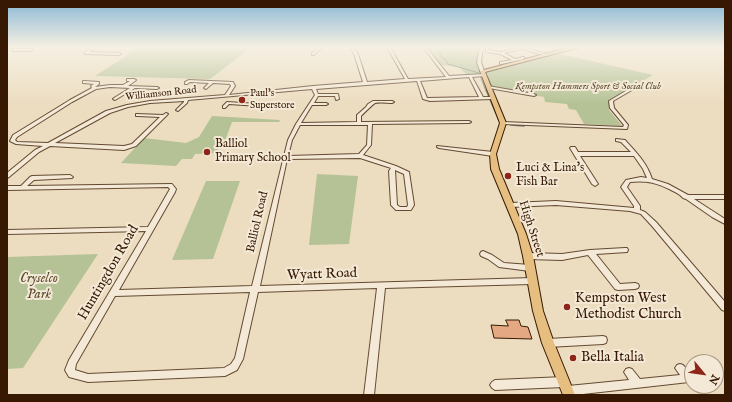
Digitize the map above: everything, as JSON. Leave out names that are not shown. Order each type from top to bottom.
[{"type":"main road","points":[[503,123],[491,98],[489,87],[482,74],[512,66]]},
{"type":"main road","name":"High Street","points":[[503,123],[493,154],[495,169],[522,234],[548,343],[568,393]]},
{"type":"street","points":[[360,66],[365,83]]},
{"type":"street","points":[[399,66],[407,80]]},
{"type":"street","points":[[439,66],[448,77]]},
{"type":"street","points":[[480,66],[482,74]]},
{"type":"street","name":"Williamson Road","points":[[7,176],[30,156],[49,144],[120,107],[150,102],[186,100],[313,87],[482,74]]},
{"type":"street","points":[[470,76],[481,98]]},
{"type":"street","points":[[418,79],[426,99],[491,98]]},
{"type":"street","points":[[123,87],[134,80],[128,80]]},
{"type":"street","points":[[186,83],[189,81],[232,83],[233,86],[226,96]]},
{"type":"street","points":[[84,82],[98,82],[93,86],[95,88]]},
{"type":"street","points":[[206,88],[212,82]]},
{"type":"street","points":[[138,115],[165,115],[134,145],[124,148],[16,143],[12,141],[15,136],[71,101],[95,88],[104,86],[157,88]]},
{"type":"street","points":[[313,87],[317,95],[337,95],[337,99]]},
{"type":"street","points":[[489,87],[534,94]]},
{"type":"street","points":[[115,99],[133,88]]},
{"type":"street","points":[[503,123],[625,128],[626,125],[612,108],[611,101],[630,90]]},
{"type":"street","points":[[257,93],[259,105]]},
{"type":"street","name":"Balliol Road","points":[[72,374],[88,378],[215,373],[225,372],[234,367],[239,359],[290,140],[298,124],[317,95]]},
{"type":"street","points":[[178,110],[184,105],[186,100]]},
{"type":"street","points":[[359,123],[359,116],[368,108],[369,104],[374,102],[392,102]]},
{"type":"street","points":[[224,107],[228,103],[259,105],[274,104]]},
{"type":"street","points":[[311,104],[326,104]]},
{"type":"street","points":[[298,124],[469,122]]},
{"type":"street","points":[[360,156],[369,145],[370,123]]},
{"type":"street","points":[[618,140],[623,141],[635,154],[646,168],[650,180]]},
{"type":"street","points":[[439,147],[493,154]]},
{"type":"street","points":[[595,184],[575,151],[635,154]]},
{"type":"street","points":[[285,158],[360,156],[394,167],[407,173],[411,205],[410,208],[404,210],[398,209],[394,205],[392,171],[394,167]]},
{"type":"street","points":[[7,188],[22,188],[32,178],[70,178]]},
{"type":"street","points":[[725,222],[667,186],[650,180],[633,179],[625,184],[624,187],[637,208],[647,216],[725,308]]},
{"type":"street","name":"Huntingdon Road","points":[[22,188],[167,185],[173,189],[72,363],[70,370],[72,374]]},
{"type":"street","points":[[685,196],[723,198]]},
{"type":"street","points":[[511,205],[556,203],[637,208]]},
{"type":"street","points":[[7,232],[150,229]]},
{"type":"street","points":[[528,256],[562,257],[590,252],[625,250]]},
{"type":"street","points":[[590,252],[618,286],[635,286]]},
{"type":"street","points":[[488,254],[502,265],[530,268]]},
{"type":"street","name":"Wyatt Road","points":[[113,293],[532,281]]},
{"type":"street","points":[[369,395],[381,286]]},
{"type":"street","points":[[548,343],[603,340]]},
{"type":"street","points":[[568,393],[637,383],[689,378],[680,368]]},
{"type":"street","points":[[629,372],[637,383]]},
{"type":"street","points":[[495,385],[564,382]]},
{"type":"green space","points":[[111,66],[227,66],[210,79],[95,76]]},
{"type":"green space","points":[[448,66],[478,66],[480,72],[478,74],[466,74],[459,67]]},
{"type":"green space","name":"Kempston Hammers Sport & Social Club","points":[[509,66],[612,66],[653,75],[610,100],[609,110],[622,126],[584,124],[576,110],[569,109],[567,104],[545,102],[544,97],[491,88],[486,72]]},
{"type":"green space","points":[[212,116],[280,120],[279,122],[232,122],[225,141],[222,141],[218,148],[219,153],[195,154],[192,159],[182,159],[176,166],[121,163],[144,138],[186,143],[199,137]]},
{"type":"green space","points":[[317,174],[358,176],[349,244],[309,245]]},
{"type":"green space","points":[[206,181],[240,181],[213,259],[172,260]]},
{"type":"green space","name":"Cryselco Park","points":[[98,254],[23,368],[7,369],[7,257]]},
{"type":"building","points":[[506,320],[519,320],[521,326],[528,327],[532,339],[494,338],[491,325],[508,326]]},
{"type":"waterway","points":[[454,66],[479,73],[486,91]]},
{"type":"waterway","points":[[486,90],[499,121]]},
{"type":"waterway","points":[[511,125],[524,126]]},
{"type":"place","name":"Paul's Superstore","points":[[242,100]]},
{"type":"place","name":"Balliol Primary School","points":[[207,152]]},
{"type":"place","name":"Luci & Lina's Fish Bar","points":[[508,176]]},
{"type":"place","name":"Kempston West Methodist Church","points":[[567,307]]},
{"type":"place","name":"Bella Italia","points":[[573,358]]}]
